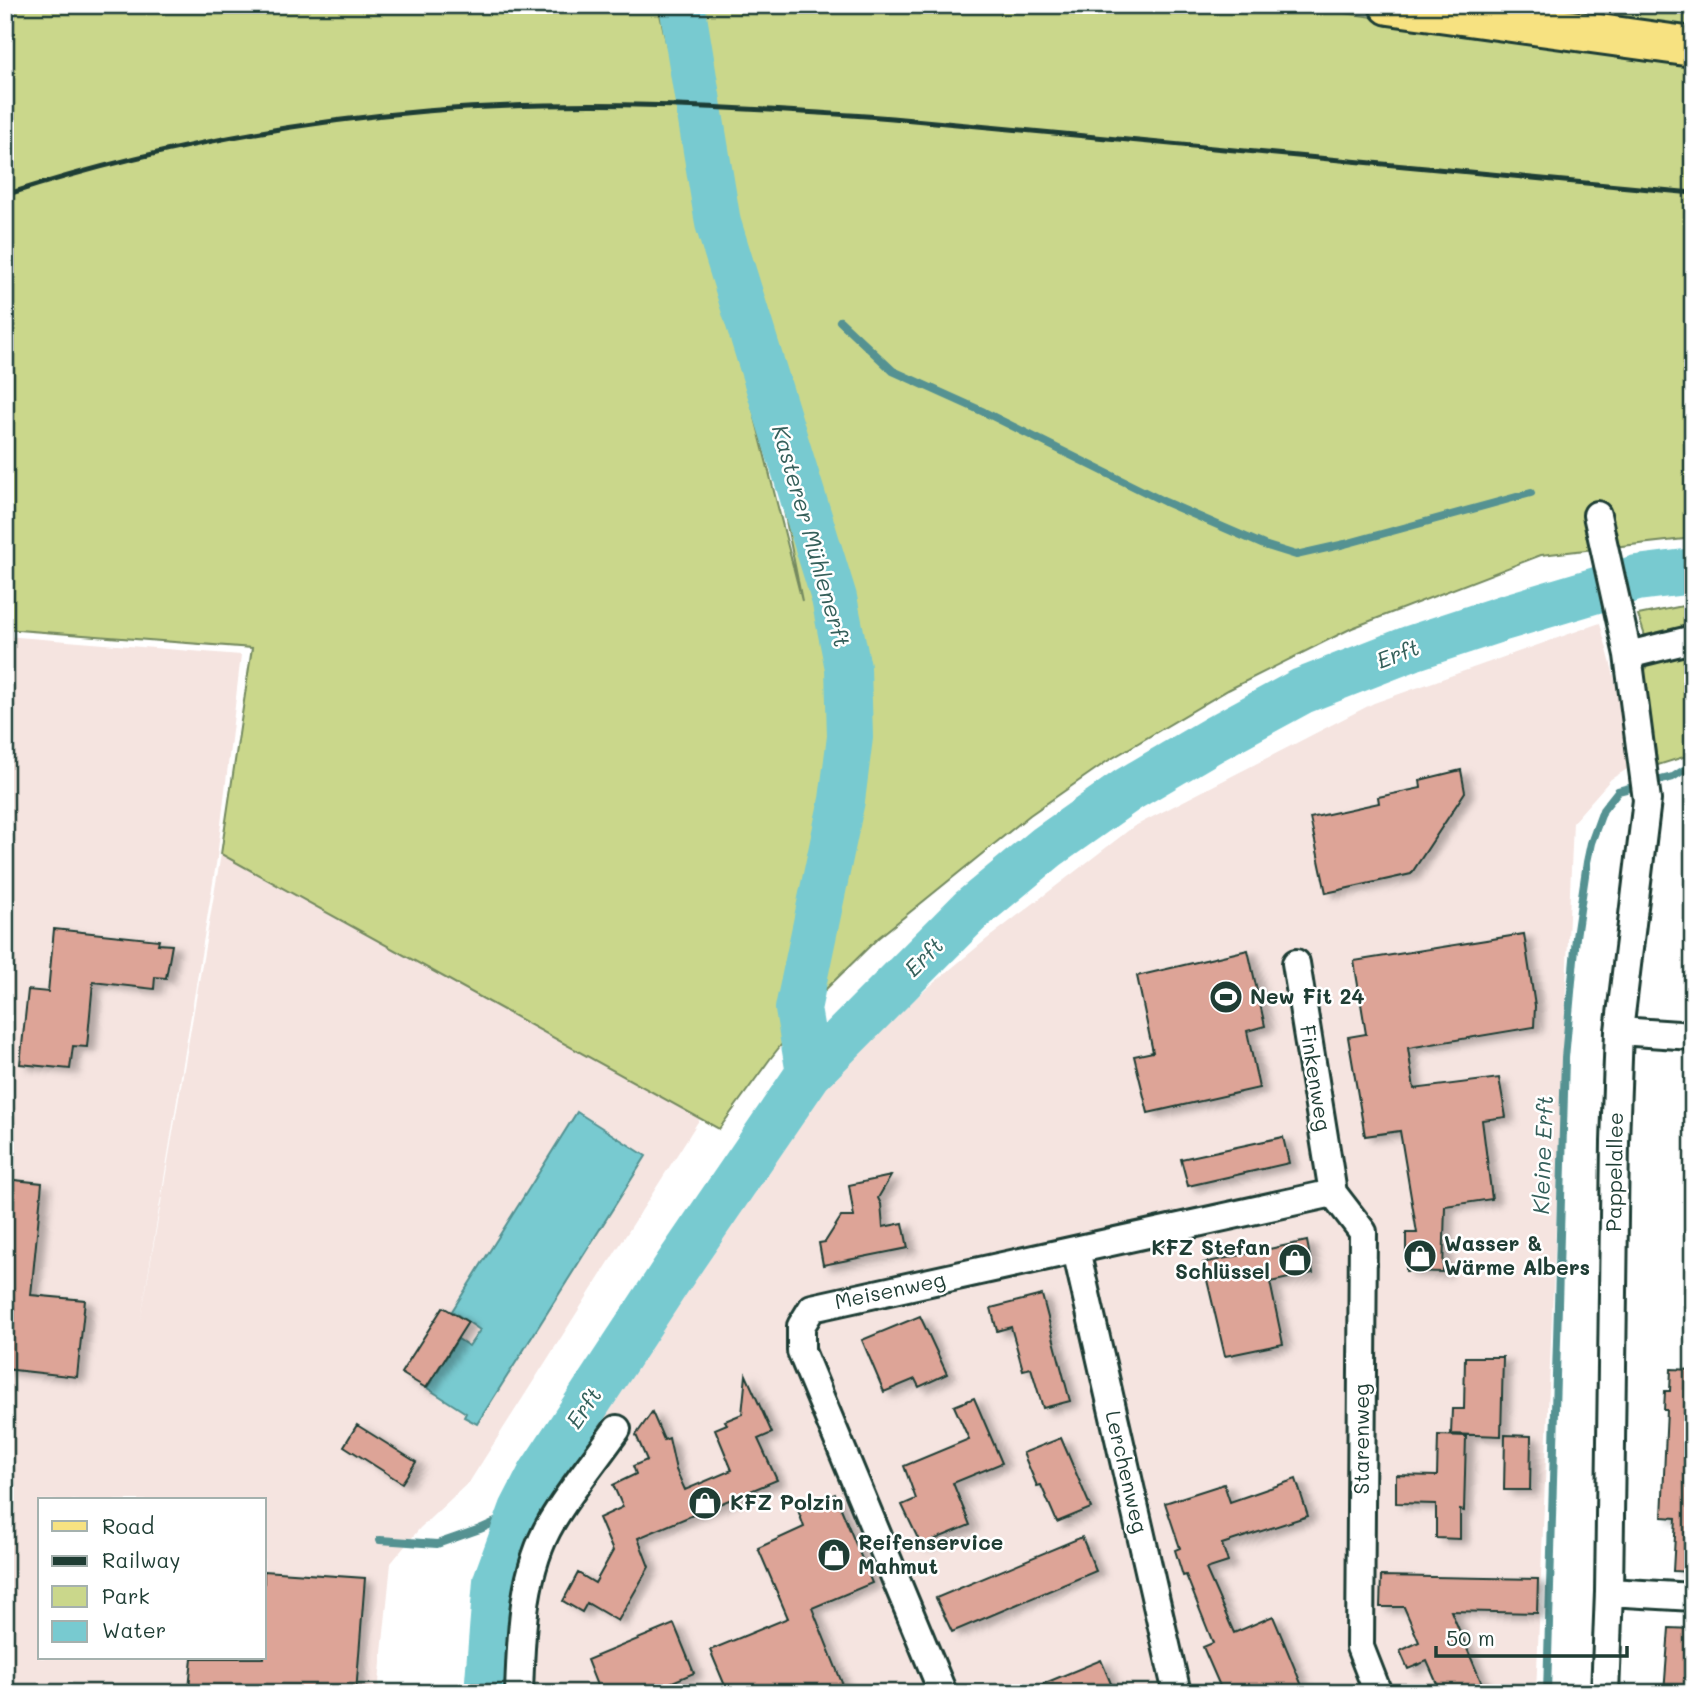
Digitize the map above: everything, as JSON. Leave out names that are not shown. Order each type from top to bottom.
[{"type":"main road","points":[[1389,5],[1693,47]]},
{"type":"street","name":"Pappelallee","points":[[1597,515],[1629,655],[1647,800],[1619,1031],[1605,1693]]},
{"type":"street","points":[[1629,655],[1693,639]]},
{"type":"street","name":"Finkenweg","points":[[1296,962],[1333,1193]]},
{"type":"street","points":[[1619,1031],[1693,1037]]},
{"type":"street","name":"Meisenweg","points":[[943,1693],[801,1351],[801,1325],[812,1308],[1333,1193]]},
{"type":"street","name":"Starenweg","points":[[1333,1193],[1363,1232],[1360,1647],[1378,1693]]},
{"type":"street","name":"Lerchenweg","points":[[1076,1250],[1177,1693]]},
{"type":"street","points":[[519,1693],[523,1615],[537,1555],[552,1522],[617,1429]]},
{"type":"street","points":[[1609,1592],[1693,1597]]},
{"type":"shaded area","points":[[1600,623],[1637,763],[1611,779],[1573,822],[1536,1693],[499,1693],[514,1578],[535,1512],[681,1281],[842,1065],[913,1000],[987,939],[1133,827],[1374,703]]},
{"type":"shaded area","points":[[5,636],[241,655],[217,858],[140,1324],[221,854],[701,1117],[470,1481],[420,1528],[391,1563],[378,1693],[5,1693]]},
{"type":"green space","points":[[5,5],[658,5],[704,218],[802,601],[726,219],[688,5],[1286,5],[1693,61],[1693,538],[1541,555],[1352,628],[1228,690],[1106,762],[1030,815],[878,938],[823,992],[719,1129],[221,854],[252,648],[5,629]]},
{"type":"green space","points":[[1491,5],[1693,5],[1693,38]]},
{"type":"green space","points":[[1693,604],[1693,754],[1655,766],[1644,675],[1650,651],[1638,615]]},
{"type":"water","points":[[577,1112],[646,1156],[477,1424],[464,1417],[466,1413],[427,1388],[458,1339],[469,1346],[480,1330],[452,1311]]},
{"type":"building","points":[[1461,770],[1465,792],[1411,874],[1326,893],[1310,818],[1379,803],[1378,797],[1421,788],[1420,780]]},
{"type":"building","points":[[54,929],[159,940],[158,944],[172,945],[166,978],[155,977],[154,989],[93,982],[87,1047],[73,1046],[70,1069],[20,1064],[28,990],[48,992]]},
{"type":"building","points":[[1524,934],[1535,1006],[1534,1027],[1408,1048],[1414,1089],[1499,1078],[1506,1117],[1482,1120],[1492,1199],[1445,1206],[1443,1272],[1406,1271],[1406,1233],[1417,1233],[1400,1131],[1365,1136],[1348,1037],[1366,1034],[1354,961]]},
{"type":"building","points":[[1248,950],[1265,1026],[1247,1031],[1259,1088],[1148,1113],[1134,1056],[1153,1052],[1137,976]]},
{"type":"building","points":[[1283,1137],[1289,1163],[1188,1186],[1181,1159]]},
{"type":"building","points":[[891,1176],[878,1198],[883,1227],[903,1223],[908,1248],[823,1265],[819,1243],[825,1242],[841,1217],[854,1217],[849,1185]]},
{"type":"building","points":[[5,1179],[42,1183],[31,1295],[85,1300],[77,1377],[5,1369]]},
{"type":"building","points":[[1307,1241],[1313,1273],[1270,1282],[1283,1344],[1225,1356],[1203,1263]]},
{"type":"building","points":[[1042,1295],[1070,1401],[1043,1408],[1031,1368],[1023,1370],[1011,1327],[997,1331],[991,1308]]},
{"type":"building","points":[[443,1307],[468,1322],[426,1388],[401,1373]]},
{"type":"building","points":[[920,1316],[947,1374],[919,1387],[915,1379],[884,1392],[862,1340]]},
{"type":"building","points":[[1465,1357],[1503,1357],[1501,1436],[1451,1434],[1452,1409],[1464,1409]]},
{"type":"building","points":[[1671,1369],[1693,1370],[1693,1572],[1673,1571],[1676,1518],[1662,1517],[1667,1410],[1664,1410],[1665,1391],[1670,1391]]},
{"type":"building","points":[[746,1375],[772,1433],[758,1439],[777,1480],[638,1538],[649,1567],[618,1621],[587,1603],[582,1612],[563,1601],[578,1573],[595,1583],[613,1551],[599,1518],[623,1507],[613,1485],[636,1474],[633,1466],[647,1460],[636,1435],[652,1412],[664,1440],[669,1438],[676,1470],[685,1490],[732,1470],[715,1429],[727,1424],[725,1421],[742,1414]]},
{"type":"building","points":[[974,1398],[1002,1463],[953,1483],[970,1525],[921,1545],[902,1505],[916,1499],[904,1466],[969,1439],[954,1406]]},
{"type":"building","points":[[357,1425],[416,1462],[402,1483],[344,1446]]},
{"type":"building","points":[[1438,1435],[1466,1436],[1464,1511],[1460,1510],[1460,1539],[1436,1538],[1436,1504],[1396,1503],[1396,1475],[1437,1476]]},
{"type":"building","points":[[1505,1435],[1531,1436],[1530,1490],[1504,1490]]},
{"type":"building","points":[[1061,1438],[1091,1508],[1057,1522],[1023,1453]]},
{"type":"building","points":[[1296,1479],[1308,1516],[1222,1544],[1228,1562],[1206,1569],[1234,1633],[1273,1616],[1305,1693],[1223,1693],[1203,1647],[1213,1643],[1186,1575],[1183,1576],[1175,1550],[1180,1548],[1165,1503],[1224,1484],[1230,1502]]},
{"type":"building","points":[[835,1494],[872,1583],[812,1608],[846,1693],[728,1693],[710,1650],[788,1618],[758,1548],[804,1527],[798,1510]]},
{"type":"building","points":[[1082,1537],[1096,1571],[952,1632],[936,1598]]},
{"type":"building","points":[[266,1571],[365,1578],[356,1693],[237,1693],[189,1689],[192,1660],[266,1660]]},
{"type":"building","points":[[1381,1576],[1538,1579],[1537,1613],[1451,1611],[1486,1693],[1441,1693],[1427,1661],[1408,1669],[1400,1651],[1419,1642],[1404,1607],[1380,1607]]},
{"type":"building","points":[[674,1624],[694,1673],[646,1693],[600,1693],[587,1660]]},
{"type":"building","points":[[1669,1628],[1693,1629],[1693,1693],[1664,1693]]},
{"type":"building","points":[[1101,1660],[1115,1693],[1023,1693],[1023,1692]]},
{"type":"waterway","name":"Kasterer Mühlenerft","points":[[682,5],[718,223],[834,598],[848,668],[850,737],[842,800],[798,1009],[809,1073]]},
{"type":"waterway","points":[[840,321],[893,371],[984,412],[1165,502],[1264,545],[1296,555],[1531,493]]},
{"type":"waterway","name":"Erft","points":[[487,1693],[496,1581],[522,1510],[540,1475],[809,1073],[971,910],[1047,847],[1129,789],[1302,691],[1412,648],[1503,618],[1637,578],[1693,571]]},
{"type":"waterway","name":"Kleine Erft","points":[[1547,1693],[1565,1058],[1576,937],[1587,862],[1603,810],[1618,791],[1673,777],[1693,764]]},
{"type":"waterway","points":[[380,1540],[437,1544],[522,1510]]},
{"type":"railway","points":[[5,195],[160,152],[266,131],[372,116],[542,105],[776,110],[892,118],[1693,193]]},
{"type":"place","name":"New Fit 24","points":[[1226,997]]},
{"type":"place","name":"Wasser & Wärme Albers","points":[[1420,1256]]},
{"type":"place","name":"KFZ Stefan Schlüssel","points":[[1295,1260]]},
{"type":"place","name":"KFZ Polzin","points":[[705,1503]]},
{"type":"place","name":"Reifenservice Mahmut","points":[[834,1555]]}]
